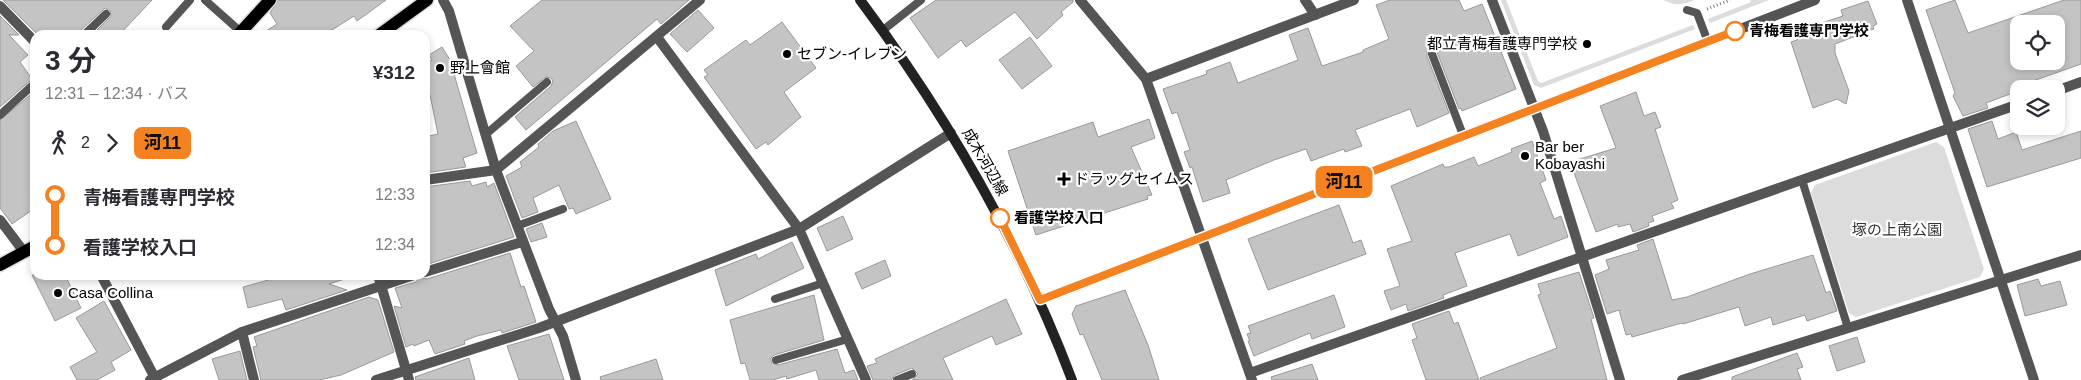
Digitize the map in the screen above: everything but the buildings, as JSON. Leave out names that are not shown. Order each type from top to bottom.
[{"type":"main road","points":[[243,30],[270,0]]},
{"type":"main road","points":[[386,30],[427,0]]},
{"type":"main road","name":"成木河辺線","points":[[860,0],[951,133],[1000,216],[1040,300],[1072,380]]},
{"type":"main road","points":[[0,265],[29,249]]},
{"type":"street","points":[[443,0],[449,11],[496,170],[548,309],[563,336],[576,380]]},
{"type":"street","points":[[430,179],[496,170],[700,0]]},
{"type":"street","points":[[1080,0],[1146,79],[1251,376],[1583,256],[2010,107]]},
{"type":"street","points":[[1305,0],[1315,15]]},
{"type":"street","points":[[1146,79],[1354,0]]},
{"type":"street","points":[[1492,0],[1534,108],[1583,256],[1620,380]]},
{"type":"street","points":[[1040,300],[1463,135],[1708,42],[1798,3],[1814,0]]},
{"type":"street","points":[[1907,0],[2034,380]]},
{"type":"street","points":[[0,6],[30,37]]},
{"type":"street","points":[[656,36],[799,228],[866,380]]},
{"type":"street","points":[[2065,88],[2081,82]]},
{"type":"street","points":[[376,380],[408,375],[556,322],[799,228],[951,133]]},
{"type":"street","points":[[0,220],[29,249]]},
{"type":"street","points":[[430,270],[522,242]]},
{"type":"street","points":[[1682,380],[2081,255]]},
{"type":"street","points":[[103,280],[152,379],[242,332],[380,280],[408,375]]},
{"type":"street","points":[[242,332],[254,380]]},
{"type":"lane","points":[[166,27],[190,0]]},
{"type":"lane","points":[[205,0],[237,30]]},
{"type":"lane","points":[[882,31],[921,0]]},
{"type":"lane","points":[[1687,10],[1697,13],[1708,42]]},
{"type":"lane","points":[[89,30],[106,14]]},
{"type":"lane","points":[[1432,54],[1463,135]]},
{"type":"lane","points":[[485,135],[547,82]]},
{"type":"lane","points":[[0,116],[30,87]]},
{"type":"lane","points":[[1802,180],[1848,328]]},
{"type":"lane","points":[[517,226],[562,209]]},
{"type":"lane","points":[[775,299],[823,283]]},
{"type":"lane","points":[[776,360],[848,338]]},
{"type":"lane","points":[[897,380],[912,374]]},
{"type":"path","points":[[1697,13],[1730,0]]},
{"type":"green space","points":[[1501,0],[1506,0],[1538,81],[1541,83],[1693,25],[1695,29],[1541,88],[1534,85]]},
{"type":"green space","points":[[1663,0],[1695,0],[1679,4]]},
{"type":"green space","points":[[1750,0],[1769,0],[1710,23],[1708,19],[1751,2]]},
{"type":"green space","name":"塚の上南公園","points":[[1936,142],[1944,147],[1984,269],[1980,277],[1856,317],[1849,313],[1811,193],[1815,185]]},
{"type":"bus line","name":"河11","points":[[1000,218],[1040,300],[1735,31]]},
{"type":"place","name":"青梅看護専門学校","points":[[1735,31]]},
{"type":"place","name":"都立青梅看護専門学校","points":[[1587,44]]},
{"type":"place","name":"セブン-イレブン","points":[[787,54]]},
{"type":"place","name":"野上會館","points":[[440,68]]},
{"type":"place","name":"Bar ber Kobayashi","points":[[1525,156]]},
{"type":"place","name":"ドラッグセイムス","points":[[1064,179]]},
{"type":"place","name":"看護学校入口","points":[[1000,218]]},
{"type":"place","name":"Casa Collina","points":[[58,293]]}]
